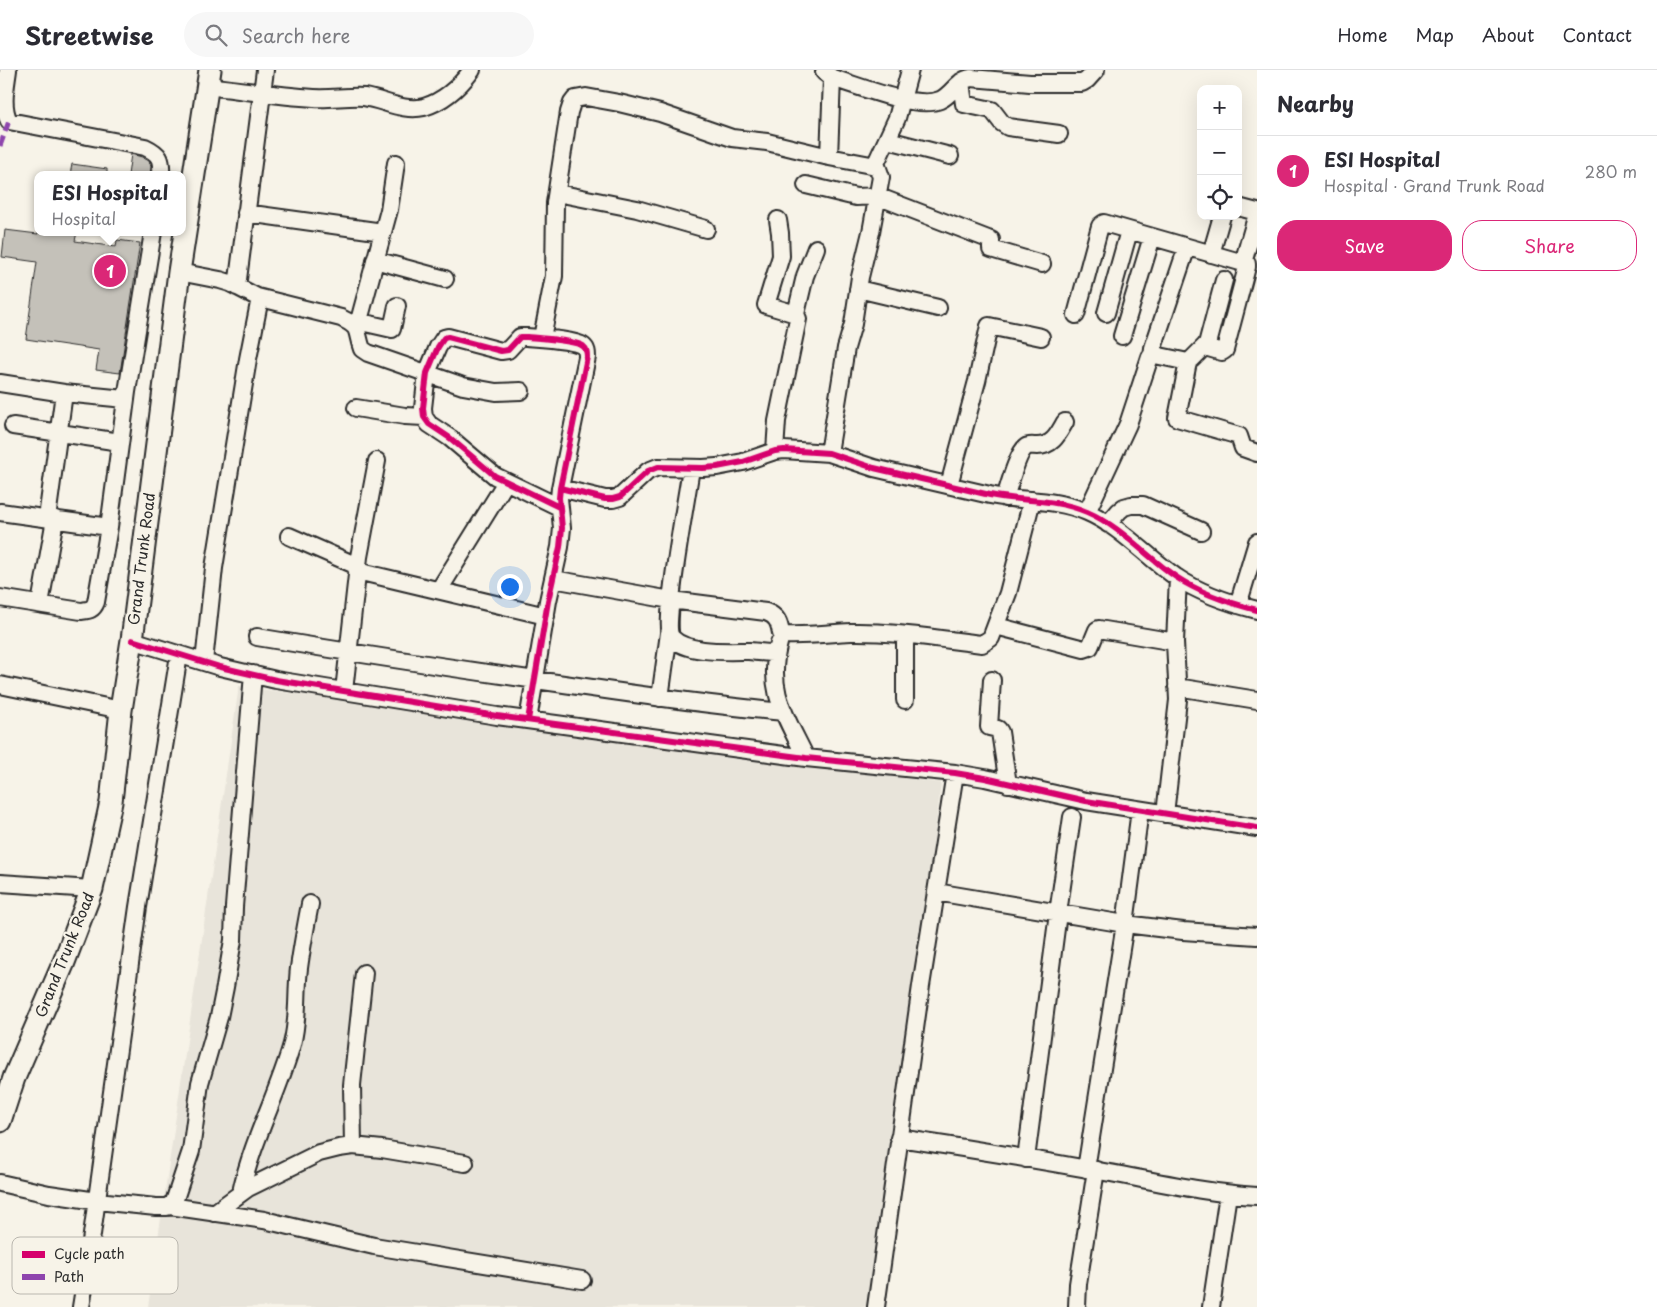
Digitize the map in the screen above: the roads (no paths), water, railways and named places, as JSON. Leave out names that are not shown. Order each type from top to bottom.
[{"type":"main road","name":"Grand Trunk Road","points":[[186,225],[208,78]]},
{"type":"main road","name":"Grand Trunk Road","points":[[0,1121],[14,1078],[64,962],[92,889],[111,802],[121,710],[132,640],[184,236]]},
{"type":"street","points":[[8,70],[5,114],[9,120],[145,147],[155,151],[159,156],[160,171]]},
{"type":"street","points":[[237,287],[265,70]]},
{"type":"street","points":[[208,78],[261,93],[315,98],[363,97],[401,107],[423,107],[438,101],[453,91],[472,70]]},
{"type":"street","points":[[829,453],[837,412],[844,358],[853,324],[858,289],[881,177],[876,166],[897,118],[910,70]]},
{"type":"street","points":[[829,157],[828,74],[902,100],[919,101],[940,100],[961,82],[971,78],[1030,83],[1082,83],[1088,80],[1096,70]]},
{"type":"street","points":[[961,82],[964,104],[992,110],[1005,126],[1059,134]]},
{"type":"street","points":[[542,338],[554,276],[554,218],[557,194],[569,112],[575,98],[580,97],[619,103],[660,113],[732,138],[767,142],[876,166]]},
{"type":"street","points":[[888,140],[950,156]]},
{"type":"street","points":[[355,326],[360,317],[389,210],[396,163]]},
{"type":"street","points":[[806,185],[856,197],[877,196],[988,238],[991,240],[991,249],[1042,264]]},
{"type":"street","points":[[557,194],[637,209],[706,229]]},
{"type":"street","points":[[1242,208],[1257,213],[1243,263]]},
{"type":"street","points":[[246,213],[383,232]]},
{"type":"street","points":[[778,220],[781,256],[766,305],[796,314]]},
{"type":"street","points":[[1212,254],[1221,220]]},
{"type":"street","points":[[1076,315],[1100,226],[1104,223],[1247,264],[1248,267],[1225,350],[1222,352],[1205,347]]},
{"type":"street","points":[[1106,313],[1129,231]]},
{"type":"street","points":[[0,598],[81,610],[94,608],[109,527],[126,399],[152,236]]},
{"type":"street","points":[[1122,336],[1152,237]]},
{"type":"street","points":[[1087,512],[1128,424],[1187,247]]},
{"type":"street","points":[[775,451],[777,421],[798,319],[796,314],[805,276],[816,248]]},
{"type":"street","points":[[375,260],[445,279]]},
{"type":"street","points":[[179,272],[220,280],[260,298],[341,318],[355,326],[362,349],[463,386],[496,392],[521,391]]},
{"type":"street","points":[[1224,280],[1205,347],[1188,362],[1178,418],[1239,436],[1243,448],[1257,453]]},
{"type":"street","points":[[858,289],[938,308]]},
{"type":"street","points":[[204,662],[214,568],[248,359],[260,298]]},
{"type":"street","points":[[355,326],[361,322],[392,329],[397,306]]},
{"type":"street","points":[[949,485],[977,381],[989,326],[1040,337]]},
{"type":"street","points":[[528,720],[562,528],[559,507],[560,488],[587,357],[586,350],[583,345],[542,338],[520,337],[508,350],[502,351],[448,337],[444,338],[427,373],[423,408],[424,417],[429,424],[450,438],[495,476],[559,507]]},
{"type":"street","points":[[1152,356],[1188,362]]},
{"type":"street","points":[[0,383],[64,393],[126,399]]},
{"type":"street","points":[[40,604],[64,393]]},
{"type":"street","points":[[356,408],[424,417]]},
{"type":"street","points":[[1005,498],[1023,449],[1029,446],[1048,445],[1054,440],[1065,422]]},
{"type":"street","points":[[13,426],[120,442]]},
{"type":"street","points":[[560,488],[613,500],[620,497],[648,470],[658,467],[717,467],[743,462],[775,451],[829,453],[874,468],[1005,498],[1051,501],[1087,512],[1108,524],[1178,578],[1217,598],[1257,610]]},
{"type":"street","points":[[344,691],[357,571],[377,461]]},
{"type":"street","points":[[660,698],[669,633],[670,600],[691,468]]},
{"type":"street","points":[[439,590],[506,482]]},
{"type":"street","points":[[781,633],[792,636],[851,632],[905,635],[982,644],[991,638],[1008,593],[1032,500]]},
{"type":"street","points":[[1108,524],[1124,507],[1143,505],[1201,531]]},
{"type":"street","points":[[0,512],[109,527]]},
{"type":"street","points":[[289,536],[355,565],[357,571]]},
{"type":"street","points":[[1238,605],[1257,542]]},
{"type":"street","points":[[357,571],[546,616]]},
{"type":"street","points":[[1165,814],[1178,700],[1175,642],[1178,578]]},
{"type":"street","points":[[554,579],[670,600],[773,614],[778,619],[781,633],[774,672],[776,688],[784,712],[806,758]]},
{"type":"street","points":[[996,626],[1084,649],[1090,647],[1099,629],[1175,642]]},
{"type":"street","points":[[669,633],[672,639],[696,649],[776,653]]},
{"type":"street","points":[[905,635],[905,700]]},
{"type":"street","points":[[257,637],[660,698],[784,712]]},
{"type":"street","points":[[132,640],[179,655],[253,674],[344,691],[528,720],[806,758],[955,773],[1086,801],[1257,828]]},
{"type":"street","points":[[92,1237],[138,907],[179,655]]},
{"type":"street","points":[[170,1206],[178,1195],[191,1151],[200,1083],[219,1017],[233,940],[233,914],[241,806],[253,674]]},
{"type":"street","points":[[992,680],[989,727],[998,729],[1000,732],[1008,784]]},
{"type":"street","points":[[0,685],[121,710]]},
{"type":"street","points":[[1177,687],[1257,700]]},
{"type":"street","points":[[876,1307],[899,1138],[955,773]]},
{"type":"street","points":[[1077,1307],[1091,1170],[1140,810]]},
{"type":"street","points":[[1026,1159],[1072,818]]},
{"type":"street","points":[[0,883],[92,889]]},
{"type":"street","points":[[936,892],[1125,924],[1183,931],[1257,936]]},
{"type":"street","points":[[241,1192],[246,1170],[293,1038],[299,968],[310,904]]},
{"type":"street","points":[[353,1146],[352,1086],[364,973]]},
{"type":"street","points":[[899,1138],[1091,1170],[1190,1189],[1257,1196]]},
{"type":"street","points":[[214,1213],[241,1192],[319,1153],[353,1146],[465,1163]]},
{"type":"street","points":[[0,1183],[49,1194],[97,1201],[156,1207],[170,1206],[264,1220],[374,1246],[582,1280]]},
{"type":"street","points":[[1211,1307],[1228,1194]]},
{"type":"street","points":[[81,1307],[83,1294]]},
{"type":"place","name":"ESI Hospital","points":[[110,271]]}]
